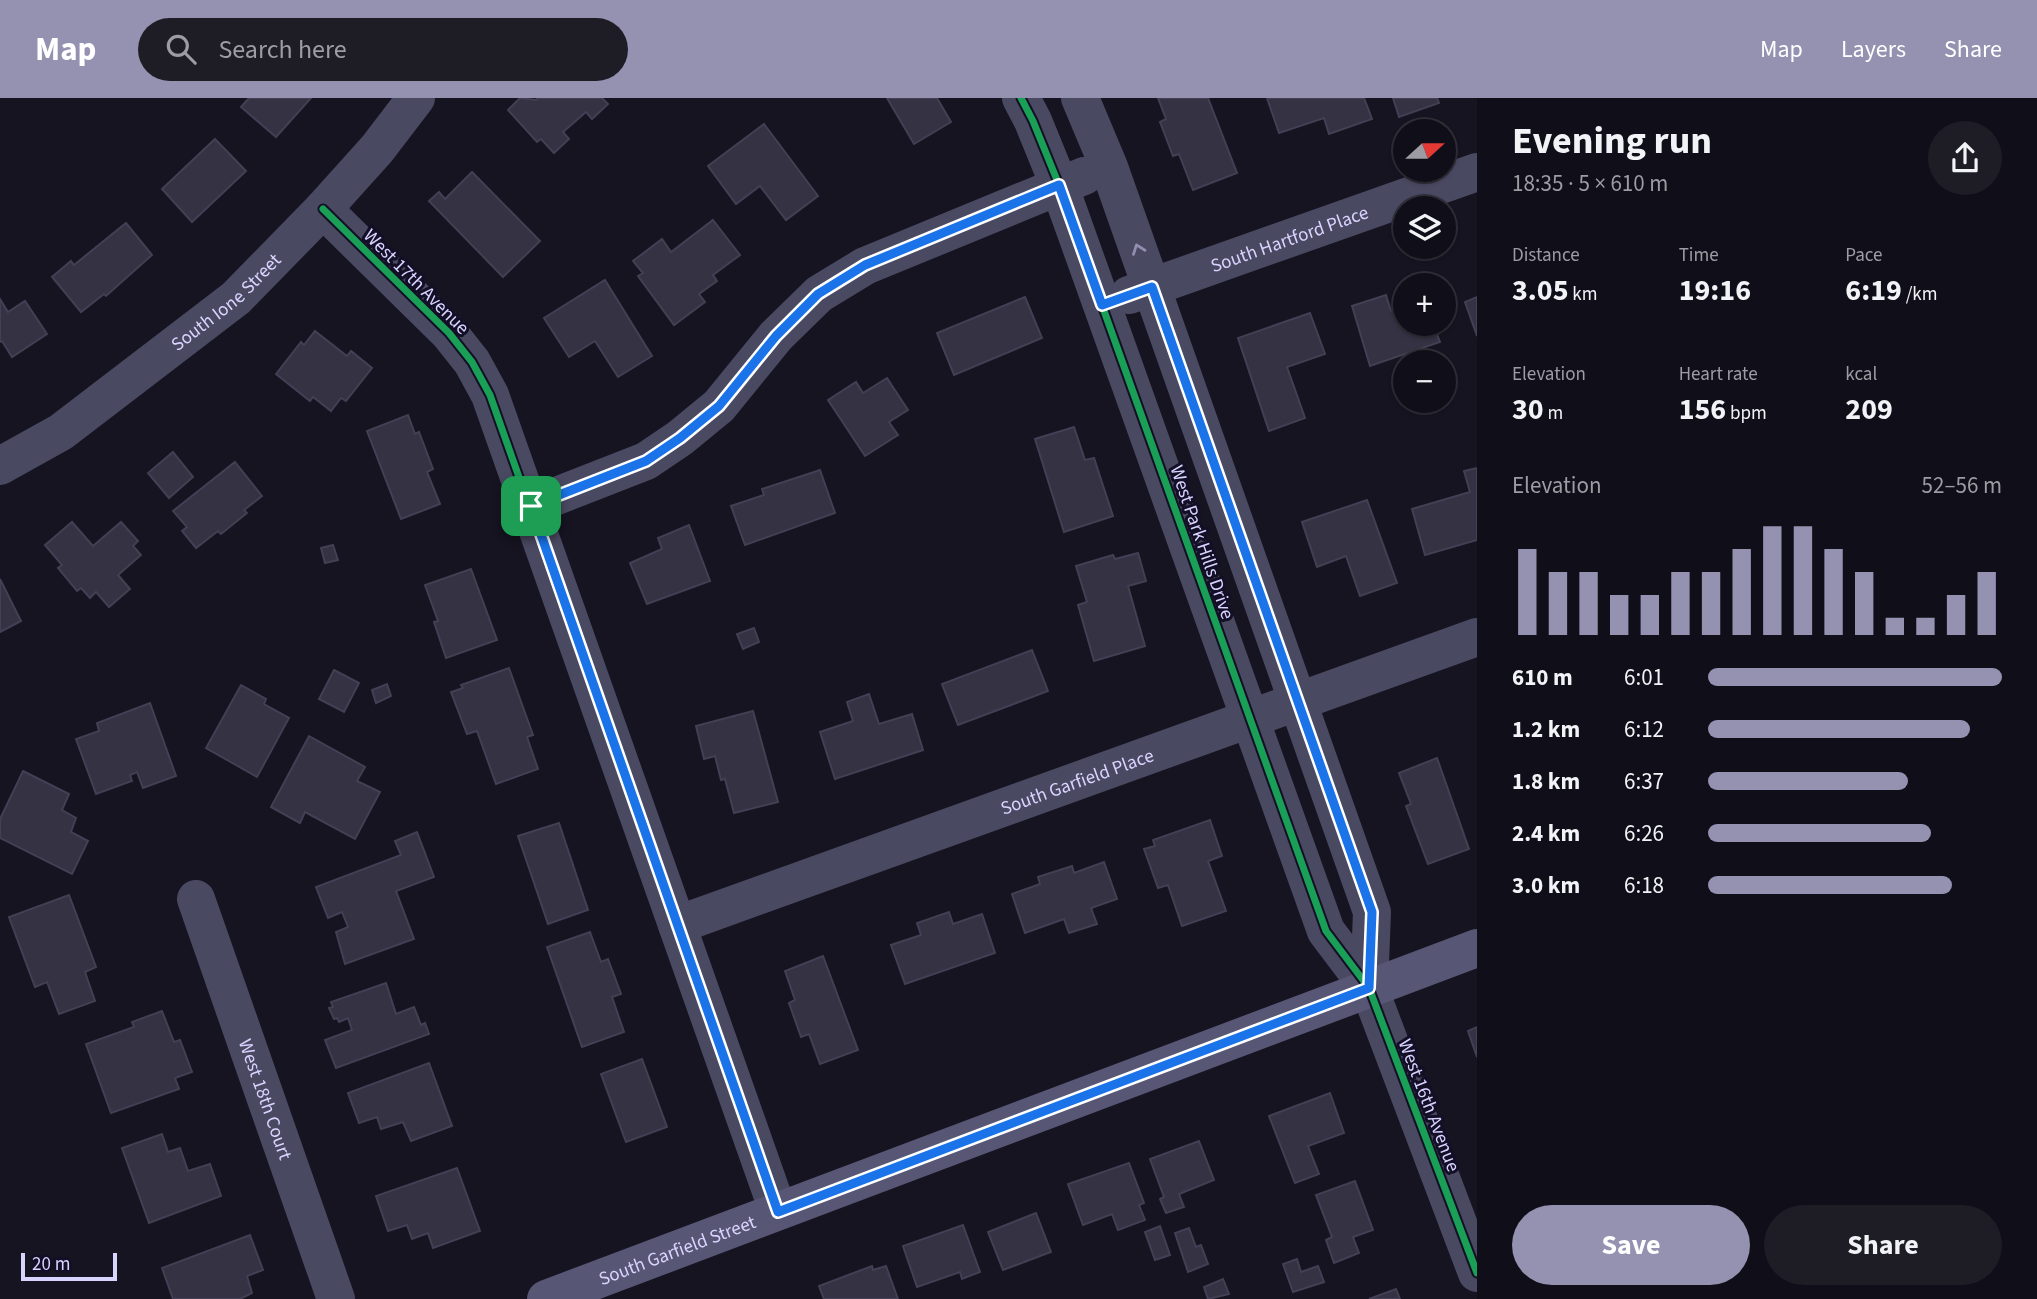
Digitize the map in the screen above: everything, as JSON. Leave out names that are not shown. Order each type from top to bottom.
[{"type":"street","name":"South Ione Street","points":[[0,466],[61,432],[236,298],[377,149],[416,98]]},
{"type":"street","name":"West Park Hills Drive","points":[[1021,98],[1059,185],[1326,931],[1369,988]]},
{"type":"street","name":"West Park Hills Drive","points":[[1080,98],[1109,167],[1372,912],[1369,988]]},
{"type":"street","points":[[531,506],[646,461],[680,438],[719,406],[776,336],[818,294],[865,265],[1109,167]]},
{"type":"street","name":"South Hartford Place","points":[[1102,305],[1477,172]]},
{"type":"street","name":"West 17th Avenue","points":[[323,209],[449,333],[472,362],[490,395],[778,1212]]},
{"type":"street","name":"South Garfield Place","points":[[677,925],[1477,637]]},
{"type":"street","name":"West 18th Court","points":[[195,899],[336,1299]]},
{"type":"street","name":"South Garfield Street","points":[[546,1299],[1477,948]]},
{"type":"street","name":"West 16th Avenue","points":[[1369,988],[1477,1273]]},
{"type":"building","points":[[249,98],[311,98],[276,137],[241,107]]},
{"type":"building","points":[[520,98],[602,98],[608,104],[592,119],[586,112],[563,132],[569,139],[554,153],[541,139],[537,142],[508,110]]},
{"type":"building","points":[[887,98],[937,98],[951,122],[914,144]]},
{"type":"building","points":[[1158,98],[1208,98],[1237,173],[1193,190],[1179,154],[1173,156],[1160,122],[1166,119]]},
{"type":"building","points":[[1267,98],[1364,98],[1372,119],[1329,134],[1324,118],[1279,133]]},
{"type":"building","points":[[1393,98],[1437,98],[1439,103],[1399,117]]},
{"type":"building","points":[[764,124],[818,196],[786,220],[760,186],[736,204],[708,166]]},
{"type":"building","points":[[215,139],[246,171],[192,222],[162,189]]},
{"type":"building","points":[[472,172],[540,241],[503,277],[429,201],[439,192],[445,199]]},
{"type":"building","points":[[713,220],[740,255],[713,275],[717,281],[699,294],[705,302],[674,325],[638,276],[643,273],[633,261],[662,239],[671,252]]},
{"type":"building","points":[[126,223],[152,255],[106,296],[104,294],[81,312],[52,277],[71,261],[74,265]]},
{"type":"building","points":[[605,280],[652,356],[618,377],[595,341],[569,357],[544,318]]},
{"type":"building","points":[[1386,295],[1391,311],[1393,310],[1393,336],[1438,336],[1440,342],[1417,350],[1393,350],[1393,358],[1370,366],[1352,306]]},
{"type":"building","points":[[1025,297],[1042,338],[954,375],[937,333]]},
{"type":"building","points":[[1477,297],[1477,336],[1465,302]]},
{"type":"building","points":[[0,299],[8,312],[25,301],[47,334],[12,357],[2,341],[0,342]]},
{"type":"building","points":[[1310,313],[1325,354],[1287,367],[1305,418],[1269,431],[1238,338]]},
{"type":"building","points":[[315,331],[347,356],[351,351],[372,368],[346,401],[341,398],[331,411],[313,397],[310,401],[276,374],[301,342],[304,345]]},
{"type":"building","points":[[887,378],[908,410],[889,422],[898,435],[865,456],[828,400],[856,382],[863,393]]},
{"type":"building","points":[[408,415],[415,434],[419,432],[433,469],[427,472],[440,504],[401,519],[367,431]]},
{"type":"building","points":[[1074,427],[1085,460],[1094,458],[1113,516],[1064,532],[1035,439]]},
{"type":"building","points":[[173,452],[193,477],[169,498],[148,473]]},
{"type":"building","points":[[235,462],[262,496],[244,510],[247,513],[221,534],[218,531],[196,548],[182,531],[187,527],[173,511]]},
{"type":"building","points":[[1477,468],[1477,540],[1425,555],[1412,509],[1470,492],[1464,471]]},
{"type":"building","points":[[820,470],[835,513],[745,545],[731,506],[764,495],[762,489]]},
{"type":"building","points":[[1367,500],[1397,583],[1360,596],[1346,556],[1317,567],[1302,522]]},
{"type":"building","points":[[72,522],[93,546],[121,522],[138,541],[133,546],[141,555],[118,575],[130,589],[109,607],[96,592],[90,598],[81,588],[77,591],[58,568],[62,565],[45,545]]},
{"type":"building","points":[[689,525],[710,581],[647,604],[630,563],[662,549],[658,538]]},
{"type":"building","points":[[333,545],[338,560],[325,563],[321,548]]},
{"type":"building","points":[[1138,553],[1146,581],[1128,586],[1145,646],[1094,661],[1078,605],[1087,602],[1076,566],[1113,555],[1115,559]]},
{"type":"building","points":[[471,569],[497,640],[446,658],[434,622],[438,621],[425,585]]},
{"type":"building","points":[[0,579],[21,621],[0,632]]},
{"type":"building","points":[[754,628],[759,642],[743,649],[737,634]]},
{"type":"building","points":[[1032,650],[1048,691],[958,725],[942,684]]},
{"type":"building","points":[[509,668],[533,735],[527,737],[538,769],[496,784],[477,731],[467,734],[451,692],[463,688],[461,685]]},
{"type":"building","points":[[334,670],[359,683],[344,712],[319,699]]},
{"type":"building","points":[[387,684],[391,696],[376,703],[372,690]]},
{"type":"building","points":[[241,685],[266,699],[264,704],[289,718],[257,777],[206,748]]},
{"type":"building","points":[[869,694],[879,724],[912,714],[923,750],[835,779],[820,732],[853,721],[847,702]]},
{"type":"building","points":[[150,703],[176,776],[143,788],[137,772],[130,775],[132,781],[96,794],[76,739],[99,731],[97,723]]},
{"type":"building","points":[[753,711],[778,802],[734,813],[725,779],[721,780],[715,756],[704,759],[696,726]]},
{"type":"building","points":[[309,736],[365,767],[357,781],[380,792],[355,839],[305,812],[300,823],[271,807]]},
{"type":"building","points":[[1437,758],[1469,849],[1428,864],[1406,806],[1411,804],[1399,773]]},
{"type":"building","points":[[23,771],[69,794],[62,810],[76,818],[71,832],[88,841],[72,874],[0,838],[0,819]]},
{"type":"building","points":[[1210,820],[1222,856],[1208,861],[1226,911],[1182,926],[1168,885],[1158,888],[1144,849],[1155,846],[1153,840]]},
{"type":"building","points":[[559,823],[588,910],[548,924],[518,836]]},
{"type":"building","points":[[417,832],[434,877],[396,891],[414,939],[345,964],[336,932],[348,927],[342,912],[328,918],[316,887],[401,855],[395,841]]},
{"type":"building","points":[[1104,862],[1117,899],[1091,908],[1097,924],[1069,933],[1064,919],[1025,933],[1012,894],[1040,884],[1038,877],[1072,866],[1074,873]]},
{"type":"building","points":[[69,895],[96,967],[85,972],[95,1001],[59,1014],[47,982],[35,987],[9,917]]},
{"type":"building","points":[[949,912],[953,924],[982,914],[995,953],[905,984],[891,945],[921,935],[917,923]]},
{"type":"building","points":[[590,932],[601,962],[608,959],[621,994],[612,997],[624,1032],[582,1047],[547,947]]},
{"type":"building","points":[[823,956],[858,1050],[820,1064],[809,1034],[801,1037],[789,1003],[795,1000],[785,971]]},
{"type":"building","points":[[386,983],[396,1014],[414,1007],[421,1025],[425,1023],[429,1034],[336,1068],[325,1040],[352,1030],[348,1018],[339,1022],[337,1018],[334,1019],[329,1008],[333,1007],[331,1002]]},
{"type":"building","points":[[162,1011],[174,1042],[180,1040],[192,1072],[175,1078],[179,1089],[111,1113],[86,1044],[134,1027],[132,1022]]},
{"type":"building","points":[[1477,1027],[1477,1057],[1468,1031]]},
{"type":"building","points":[[642,1059],[667,1127],[626,1142],[601,1074]]},
{"type":"building","points":[[429,1063],[452,1126],[411,1141],[403,1122],[381,1129],[377,1117],[359,1123],[348,1093]]},
{"type":"building","points":[[1330,1093],[1344,1133],[1308,1146],[1319,1174],[1295,1183],[1269,1116]]},
{"type":"building","points":[[162,1134],[168,1152],[180,1148],[188,1171],[210,1164],[221,1196],[149,1223],[122,1148]]},
{"type":"building","points":[[1199,1141],[1214,1180],[1179,1194],[1184,1207],[1166,1213],[1160,1199],[1164,1197],[1150,1159]]},
{"type":"building","points":[[1129,1163],[1144,1203],[1139,1205],[1145,1220],[1118,1230],[1112,1214],[1083,1225],[1068,1184]]},
{"type":"building","points":[[457,1168],[480,1231],[433,1248],[428,1233],[412,1239],[407,1225],[388,1231],[376,1196]]},
{"type":"building","points":[[1355,1181],[1373,1230],[1353,1237],[1359,1253],[1334,1263],[1326,1240],[1332,1237],[1316,1195]]},
{"type":"building","points":[[1036,1213],[1051,1252],[1003,1270],[988,1232]]},
{"type":"building","points":[[963,1225],[980,1272],[962,1279],[960,1272],[917,1287],[903,1246]]},
{"type":"building","points":[[1160,1226],[1170,1255],[1155,1260],[1145,1232]]},
{"type":"building","points":[[1189,1228],[1196,1247],[1201,1245],[1208,1264],[1188,1272],[1175,1233]]},
{"type":"building","points":[[250,1235],[263,1270],[247,1276],[252,1293],[240,1299],[173,1299],[162,1268]]},
{"type":"building","points":[[1297,1259],[1301,1272],[1318,1266],[1324,1282],[1293,1292],[1283,1264]]},
{"type":"building","points":[[872,1266],[873,1270],[886,1266],[898,1299],[824,1299],[819,1286]]},
{"type":"building","points":[[1223,1279],[1229,1294],[1208,1299],[1204,1287]]},
{"type":"building","points":[[1396,1289],[1400,1299],[1369,1299]]},
{"type":"cycle path","points":[[1021,98],[1059,185],[1326,931],[1369,988],[1477,1273]]},
{"type":"cycle path","points":[[323,209],[449,333],[472,362],[490,395],[778,1211]]},
{"type":"route","points":[[1059,185],[1102,305],[1152,287],[1372,912],[1369,988],[778,1212],[531,506],[646,461],[680,438],[719,406],[776,336],[818,294],[865,265],[1059,185]]}]
